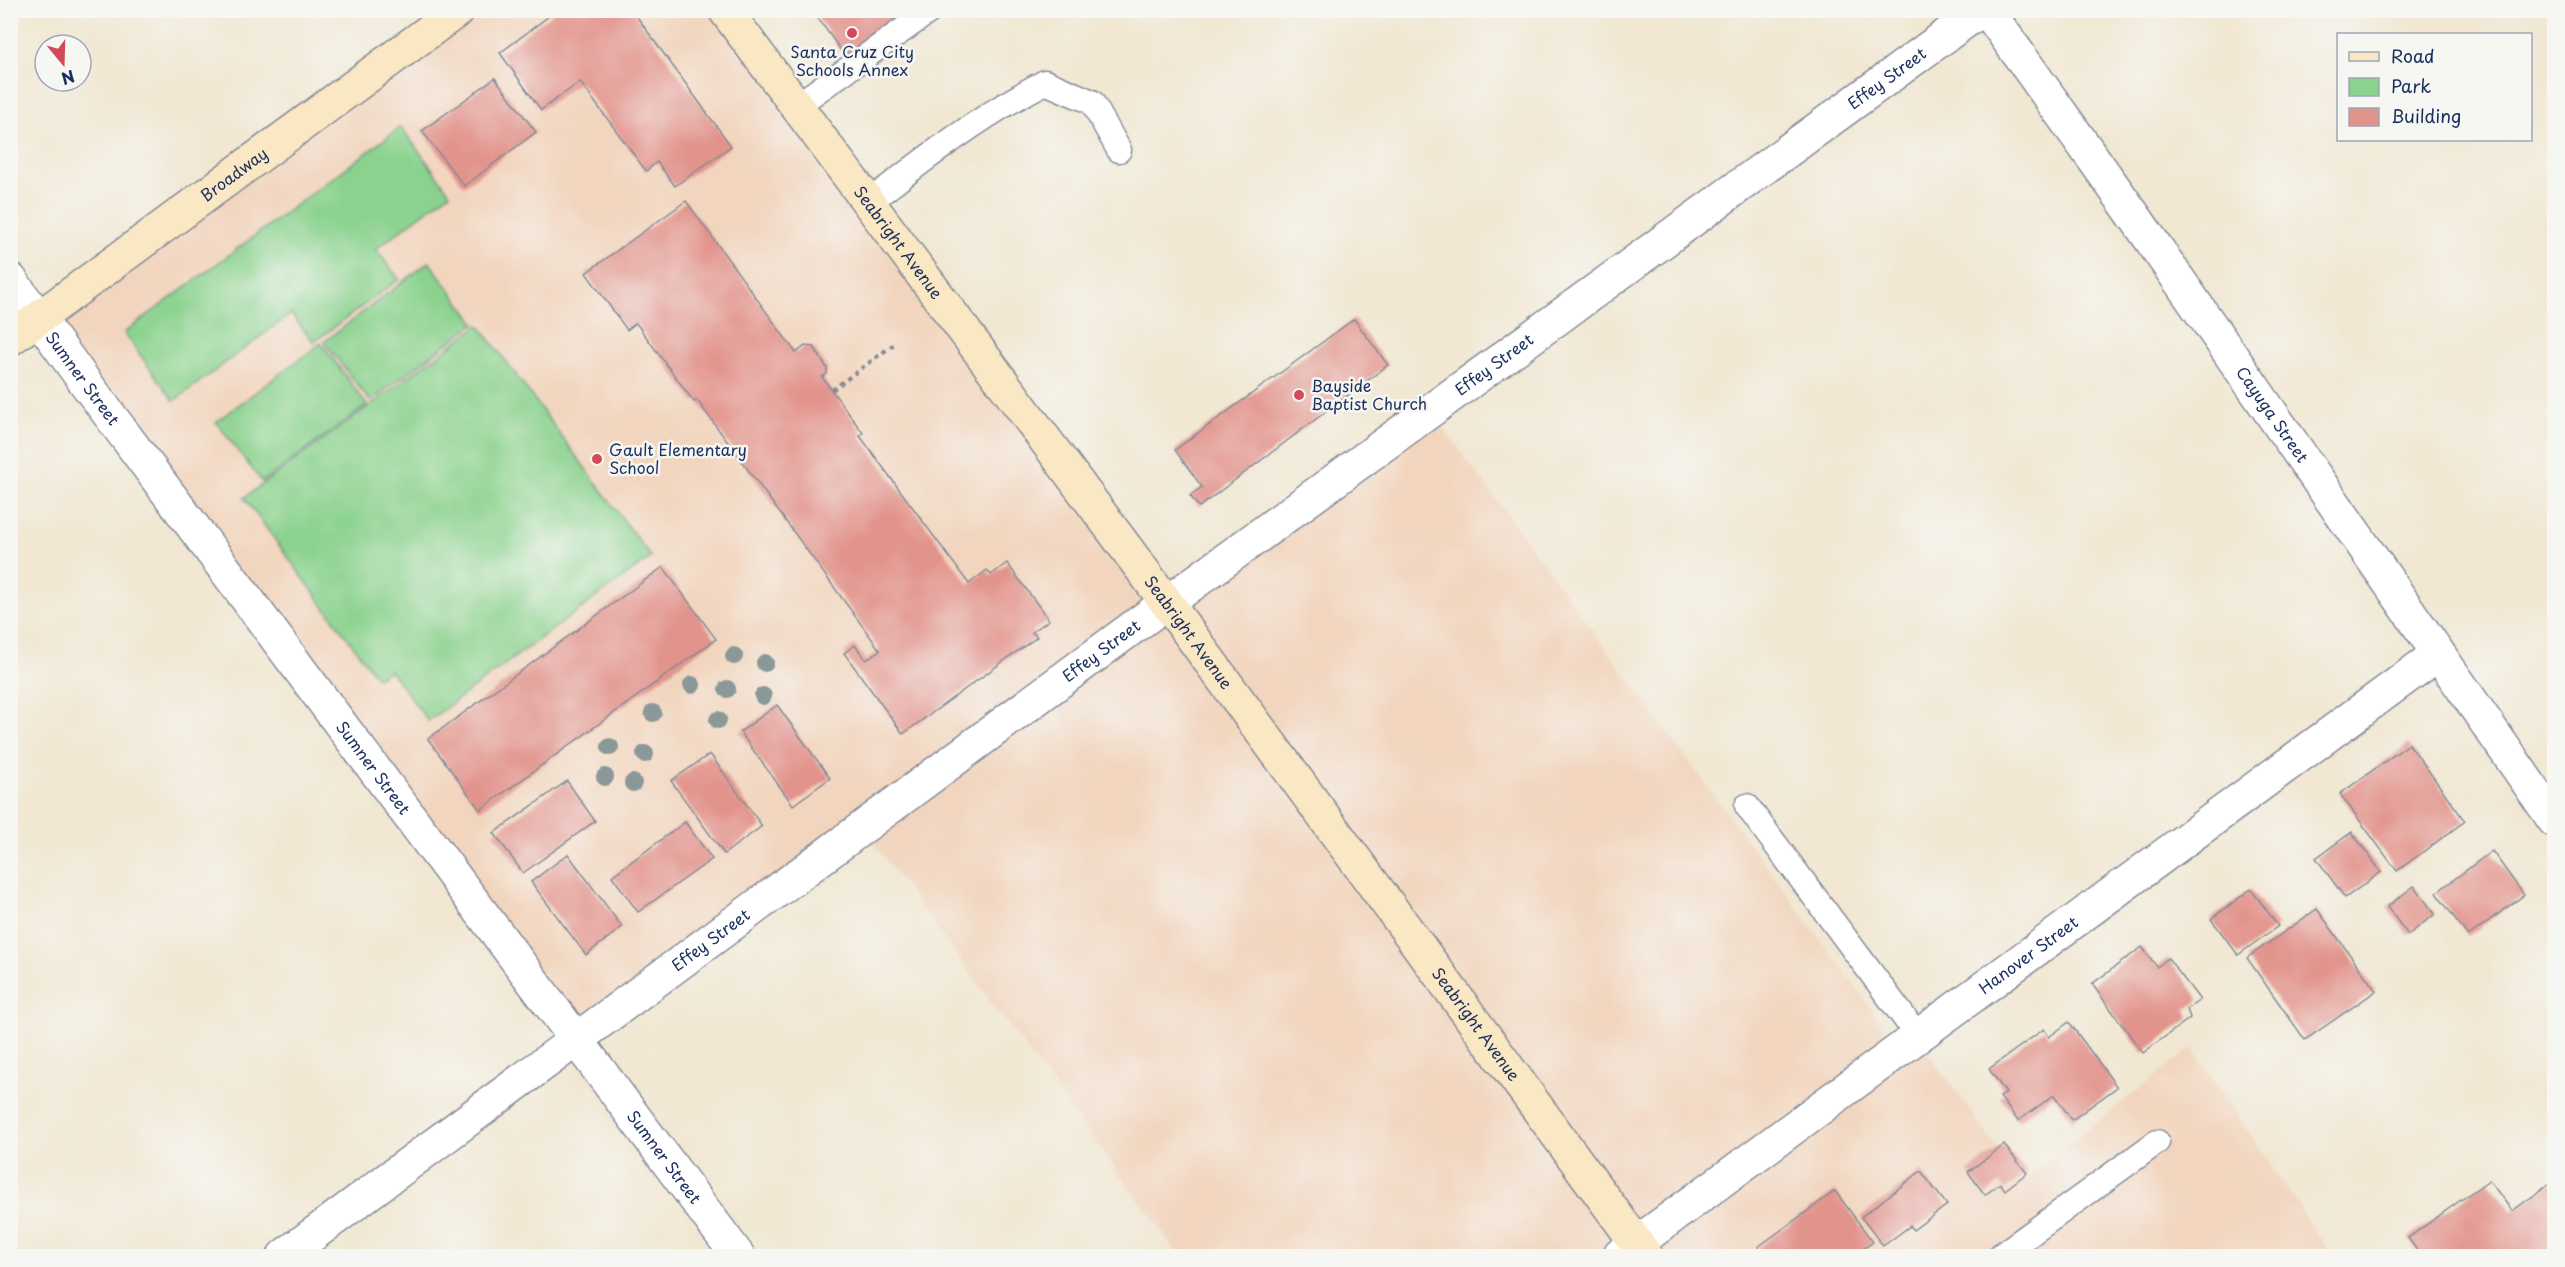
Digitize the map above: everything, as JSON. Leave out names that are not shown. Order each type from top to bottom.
[{"type":"main road","name":"Broadway","points":[[10,339],[458,10]]},
{"type":"main road","name":"Seabright Avenue","points":[[725,10],[1167,603],[1634,1252]]},
{"type":"street","name":"Effey Street","points":[[284,1257],[1167,603],[1981,10]]},
{"type":"street","name":"Cayuga Street","points":[[1987,10],[2135,216],[2554,820]]},
{"type":"street","name":"Sumner Street","points":[[10,279],[738,1257]]},
{"type":"street","name":"Hanover Street","points":[[1634,1252],[1918,1036],[2438,654]]},
{"type":"lane","points":[[796,106],[931,10]]},
{"type":"lane","points":[[868,203],[913,167],[1017,96],[1045,82],[1092,102],[1119,150]]},
{"type":"lane","points":[[1747,806],[1918,1036]]},
{"type":"lane","points":[[2000,1257],[2157,1142]]},
{"type":"path","points":[[832,390],[897,342]]},
{"type":"shaded area","points":[[460,11],[722,11],[1156,600],[1425,403],[1868,1004],[1896,1048],[1914,1034],[2022,1181],[2192,1048],[2332,1256],[1180,1256],[857,821],[567,1035],[39,318]]},
{"type":"green space","points":[[401,127],[450,193],[376,249],[399,279],[314,342],[291,314],[174,401],[124,333]]},
{"type":"green space","points":[[429,262],[475,323],[370,401],[324,342]]},
{"type":"green space","points":[[479,325],[651,557],[428,721],[390,670],[377,678],[244,498]]},
{"type":"green space","points":[[321,343],[367,405],[262,482],[216,422]]},
{"type":"building","points":[[557,10],[632,10],[731,146],[675,186],[657,162],[646,171],[580,82],[541,110],[500,53]]},
{"type":"building","name":"Santa Cruz City Schools Annex","points":[[812,10],[908,10],[845,56]]},
{"type":"building","points":[[495,78],[536,132],[464,186],[422,131]]},
{"type":"building","points":[[686,201],[796,353],[805,346],[814,347],[827,368],[827,374],[822,377],[863,433],[860,436],[969,584],[987,570],[991,575],[1007,563],[1049,620],[1032,632],[1037,637],[903,734],[844,653],[855,645],[866,660],[880,650],[697,400],[694,402],[636,323],[627,330],[586,273]]},
{"type":"building","name":"Bayside Baptist Church","points":[[1354,319],[1388,365],[1199,507],[1190,496],[1202,487],[1175,450]]},
{"type":"building","points":[[663,567],[716,639],[480,810],[428,739]]},
{"type":"building","points":[[777,705],[830,778],[793,805],[740,732]]},
{"type":"building","points":[[2409,744],[2465,821],[2397,871],[2340,794]]},
{"type":"building","points":[[710,754],[762,826],[724,854],[671,781]]},
{"type":"building","points":[[567,781],[595,821],[523,873],[494,833]]},
{"type":"building","points":[[685,822],[712,859],[638,912],[612,876]]},
{"type":"building","points":[[2352,832],[2381,872],[2345,898],[2316,858]]},
{"type":"building","points":[[2492,851],[2524,895],[2468,936],[2436,893]]},
{"type":"building","points":[[568,854],[622,927],[586,955],[531,882]]},
{"type":"building","points":[[2414,886],[2435,914],[2408,935],[2387,907]]},
{"type":"building","points":[[2251,889],[2278,926],[2238,955],[2211,919]]},
{"type":"building","points":[[2317,909],[2376,991],[2305,1040],[2247,958]]},
{"type":"building","points":[[2142,947],[2157,967],[2168,958],[2200,1000],[2187,1009],[2190,1018],[2143,1053],[2092,984]]},
{"type":"building","points":[[2069,1022],[2117,1087],[2072,1120],[2054,1095],[2018,1121],[2000,1097],[2006,1093],[1989,1069],[2044,1029],[2049,1037]]},
{"type":"building","points":[[2004,1145],[2027,1173],[2005,1190],[2000,1183],[1985,1195],[1968,1172]]},
{"type":"building","points":[[1921,1171],[1947,1205],[1913,1230],[1910,1226],[1883,1246],[1861,1217]]},
{"type":"building","points":[[2489,1180],[2512,1211],[2554,1181],[2554,1256],[2421,1256],[2408,1238]]},
{"type":"building","points":[[1835,1191],[1873,1242],[1853,1256],[1765,1256],[1758,1247]]},
{"type":"place","name":"Santa Cruz City Schools Annex","points":[[852,33]]},
{"type":"place","name":"Bayside Baptist Church","points":[[1299,395]]},
{"type":"place","name":"Gault Elementary School","points":[[597,459]]}]
